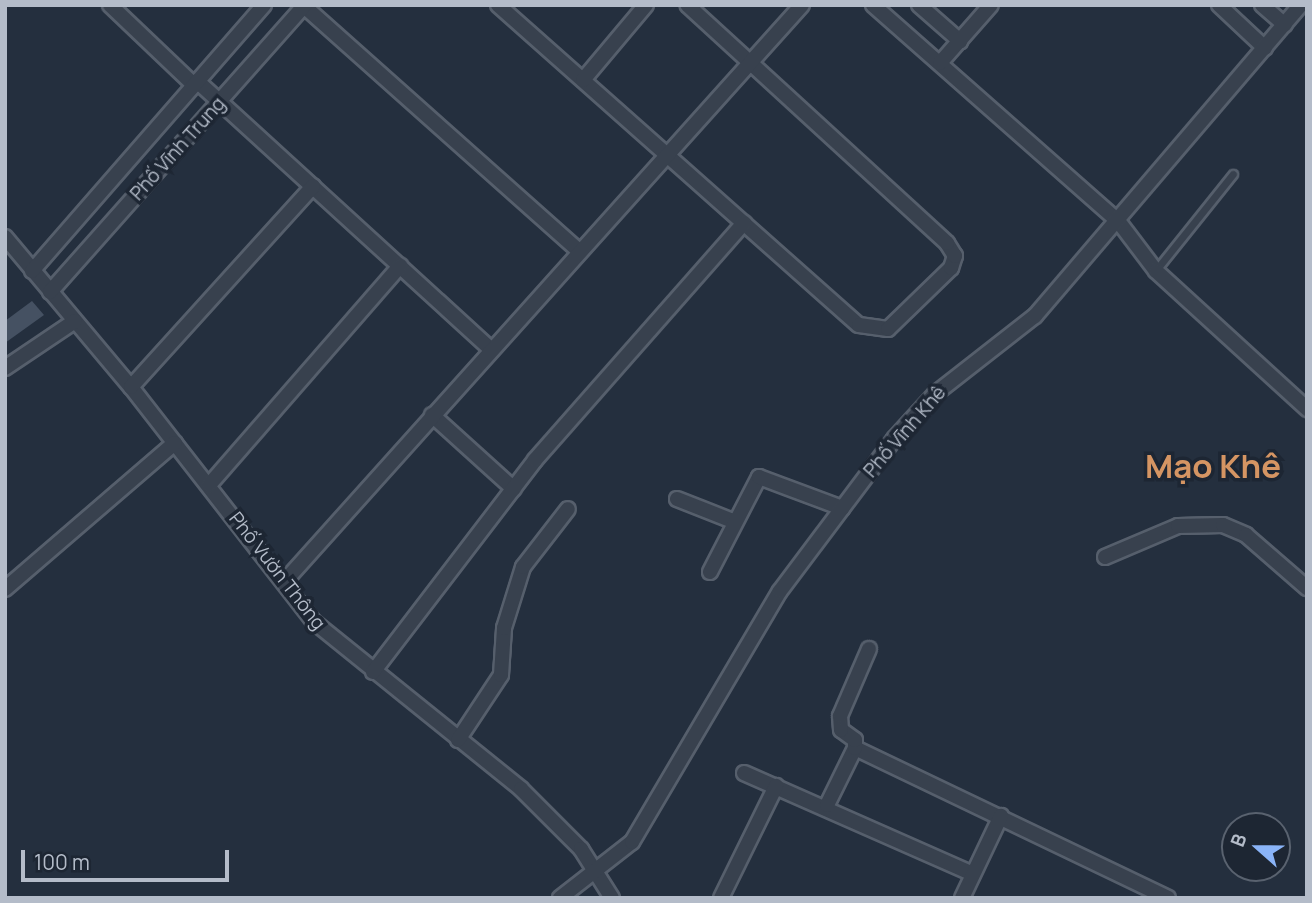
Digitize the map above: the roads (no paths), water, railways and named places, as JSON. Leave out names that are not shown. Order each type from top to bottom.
[{"type":"street","points":[[110,5],[491,349]]},
{"type":"street","name":"Phố Vĩnh Trung","points":[[32,271],[264,5]]},
{"type":"street","points":[[498,5],[859,325],[874,331],[902,319],[951,268],[955,256],[687,5]]},
{"type":"street","points":[[583,80],[646,5]]},
{"type":"street","points":[[285,581],[802,5]]},
{"type":"street","points":[[873,5],[1119,222],[1156,271],[1307,409]]},
{"type":"street","points":[[919,5],[960,41]]},
{"type":"street","points":[[940,63],[992,5]]},
{"type":"street","points":[[1219,5],[1265,48]]},
{"type":"street","points":[[1262,5],[1285,25]]},
{"type":"street","name":"Phố Vĩnh Khê","points":[[559,898],[597,872],[632,842],[780,591],[842,508],[935,394],[1012,338],[1119,222],[1301,5]]},
{"type":"street","points":[[305,6],[579,251]]},
{"type":"street","name":"Phố Vĩnh Trung","points":[[50,292],[305,6]]},
{"type":"street","points":[[131,387],[313,186]]},
{"type":"street","points":[[373,672],[514,489],[744,223]]},
{"type":"street","name":"Phố Vườn Thông","points":[[5,237],[131,387],[285,581],[313,621],[521,789],[597,872],[612,898]]},
{"type":"street","points":[[209,485],[400,266]]},
{"type":"street","points":[[5,368],[75,321]]},
{"type":"street","points":[[432,415],[514,489]]},
{"type":"street","points":[[5,589],[175,443]]},
{"type":"street","points":[[710,572],[733,521],[759,477],[842,508]]},
{"type":"street","points":[[677,499],[733,521]]},
{"type":"street","points":[[458,740],[501,675],[504,628],[523,568],[568,509]]},
{"type":"street","points":[[1105,557],[1178,526],[1223,526],[1246,536],[1307,588]]},
{"type":"street","points":[[827,805],[855,748],[855,740],[841,730],[840,716],[869,649]]},
{"type":"street","points":[[855,748],[1168,898]]},
{"type":"street","points":[[744,772],[827,805],[973,874]]},
{"type":"street","points":[[720,898],[776,786]]},
{"type":"street","points":[[962,898],[1001,816]]},
{"type":"lane","points":[[1156,271],[1233,174]]},
{"type":"district","name":"Mạo Khê","points":[[1213,466]]}]
